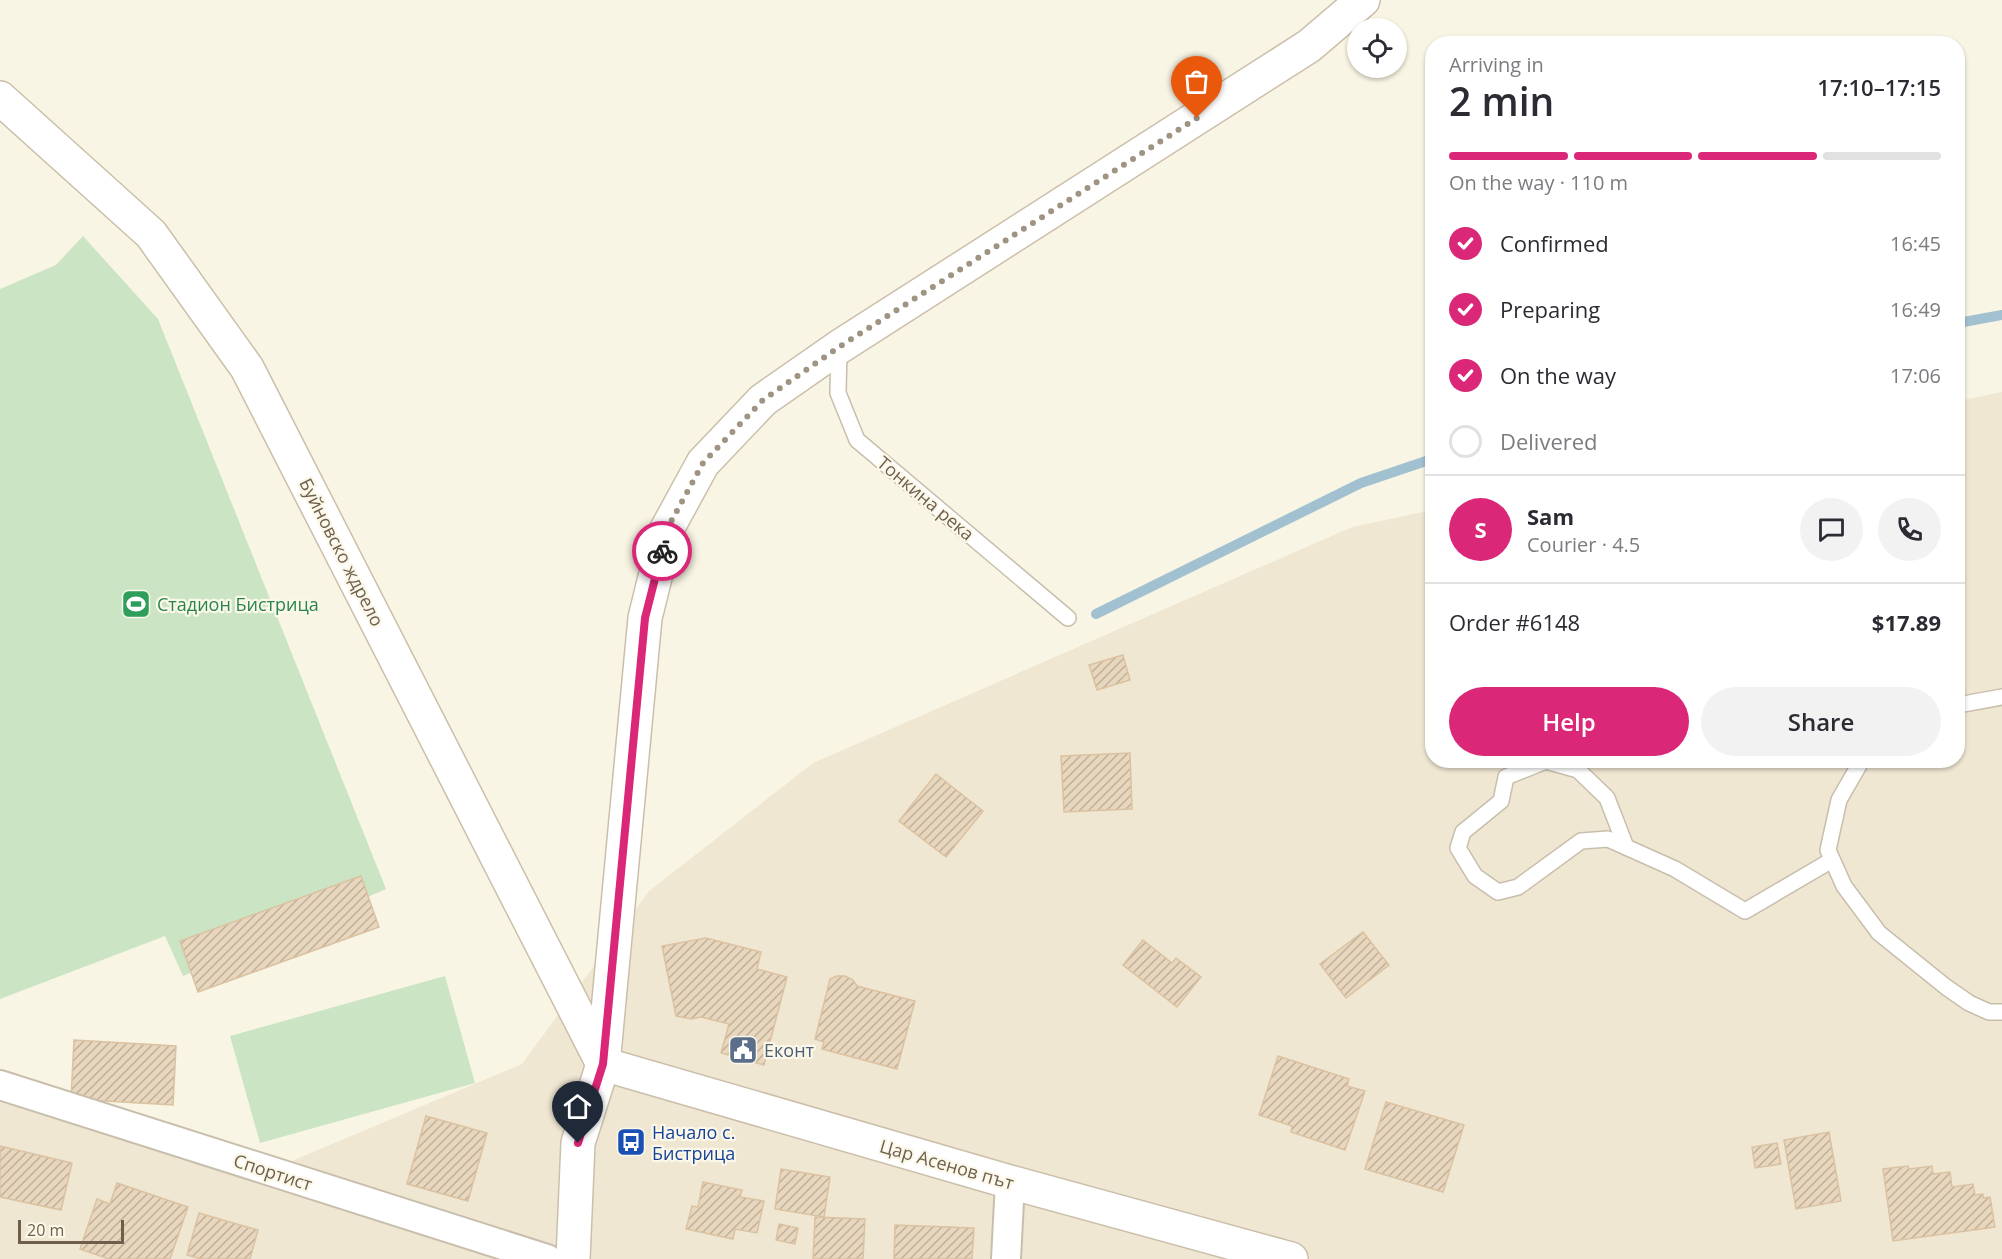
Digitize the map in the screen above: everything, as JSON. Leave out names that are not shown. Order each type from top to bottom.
[{"type":"street","points":[[573,1259],[578,1143],[603,1064],[645,618],[667,529],[703,463],[763,400],[839,347],[1309,46],[1363,0]]},
{"type":"street","name":"Буйновско ждрело","points":[[0,98],[151,234],[247,368],[603,1064]]},
{"type":"street","name":"Цар Асенов път","points":[[603,1064],[1010,1182],[1291,1259]]},
{"type":"street","name":"Спортист","points":[[0,1085],[547,1259]]},
{"type":"street","points":[[1006,1259],[1010,1182]]},
{"type":"lane","name":"Тонкина река","points":[[839,347],[838,393],[857,440],[1068,618]]},
{"type":"lane","points":[[1965,704],[2002,697]]},
{"type":"lane","points":[[1528,768],[1506,777],[1501,801],[1463,832],[1458,848],[1475,876],[1498,892],[1518,887],[1581,841],[1608,840],[1626,847],[1675,869],[1745,911],[1832,860]]},
{"type":"lane","points":[[1571,768],[1578,770],[1607,798],[1626,847]]},
{"type":"lane","points":[[1857,768],[1839,800],[1828,850],[1844,886],[1879,933],[1969,1004],[1989,1012],[2002,1011]]},
{"type":"shaded area","points":[[2002,392],[2002,1259],[0,1259],[0,1077],[268,1171],[522,1064],[649,891],[813,763],[1352,527],[1425,511],[1425,768],[1965,768],[1965,400]]},
{"type":"green space","name":"Стадион Бистрица","points":[[83,236],[158,319],[386,889],[183,976],[165,936],[0,999],[0,289],[56,265]]},
{"type":"green space","points":[[445,976],[475,1083],[260,1143],[230,1036]]},
{"type":"building","points":[[1123,655],[1130,680],[1097,690],[1089,665]]},
{"type":"building","points":[[1130,753],[1132,809],[1064,812],[1061,756]]},
{"type":"building","points":[[936,774],[983,811],[946,857],[899,821]]},
{"type":"building","points":[[361,876],[379,927],[198,992],[180,941]]},
{"type":"building","points":[[1363,932],[1389,965],[1346,998],[1320,964]]},
{"type":"building","points":[[706,938],[761,952],[757,969],[787,977],[764,1065],[721,1053],[729,1024],[701,1017],[691,1019],[676,1016],[662,946]]},
{"type":"building","points":[[1143,940],[1172,963],[1176,958],[1201,977],[1177,1007],[1123,965]]},
{"type":"building","points":[[845,976],[853,980],[857,986],[915,1001],[897,1069],[822,1049],[824,1042],[815,1039],[830,979]]},
{"type":"building","points":[[74,1040],[176,1046],[173,1105],[71,1099]]},
{"type":"building","points":[[1278,1056],[1349,1079],[1347,1086],[1365,1091],[1345,1150],[1291,1132],[1292,1126],[1259,1115]]},
{"type":"building","points":[[1386,1102],[1464,1125],[1443,1192],[1365,1169]]},
{"type":"building","points":[[426,1116],[487,1133],[468,1201],[407,1184]]},
{"type":"building","points":[[1829,1132],[1841,1201],[1796,1209],[1784,1140]]},
{"type":"building","points":[[1777,1143],[1781,1164],[1755,1168],[1752,1147]]},
{"type":"building","points":[[0,1146],[72,1163],[61,1210],[0,1197]]},
{"type":"building","points":[[1908,1166],[1909,1169],[1932,1166],[1933,1174],[1950,1172],[1952,1187],[1973,1184],[1975,1195],[1983,1194],[1983,1198],[1990,1197],[1995,1227],[1893,1241],[1883,1169]]},
{"type":"building","points":[[781,1169],[830,1177],[824,1217],[775,1209]]},
{"type":"building","points":[[703,1182],[742,1190],[740,1197],[764,1201],[757,1233],[735,1229],[733,1239],[686,1229],[692,1206],[698,1207]]},
{"type":"building","points":[[117,1183],[188,1207],[170,1259],[109,1259],[80,1249],[97,1199],[110,1204]]},
{"type":"building","points":[[199,1213],[258,1230],[250,1259],[201,1259],[187,1255]]},
{"type":"building","points":[[815,1217],[865,1219],[863,1259],[813,1259]]},
{"type":"building","points":[[779,1224],[798,1228],[795,1244],[776,1240]]},
{"type":"building","points":[[895,1225],[974,1228],[972,1259],[894,1259]]},
{"type":"waterway","points":[[1965,322],[2002,315]]},
{"type":"waterway","points":[[1096,614],[1361,483],[1425,461]]},
{"type":"way so far","points":[[662,551],[667,529],[703,463],[763,400],[839,347],[1197,118]]},
{"type":"place","name":"Стадион Бистрица","points":[[136,604]]},
{"type":"place","name":"Еконт","points":[[743,1050]]},
{"type":"place","name":"Начало с. Бистрица","points":[[631,1142]]},
{"type":"route","points":[[578,1143],[603,1064],[645,618],[662,551]]}]
